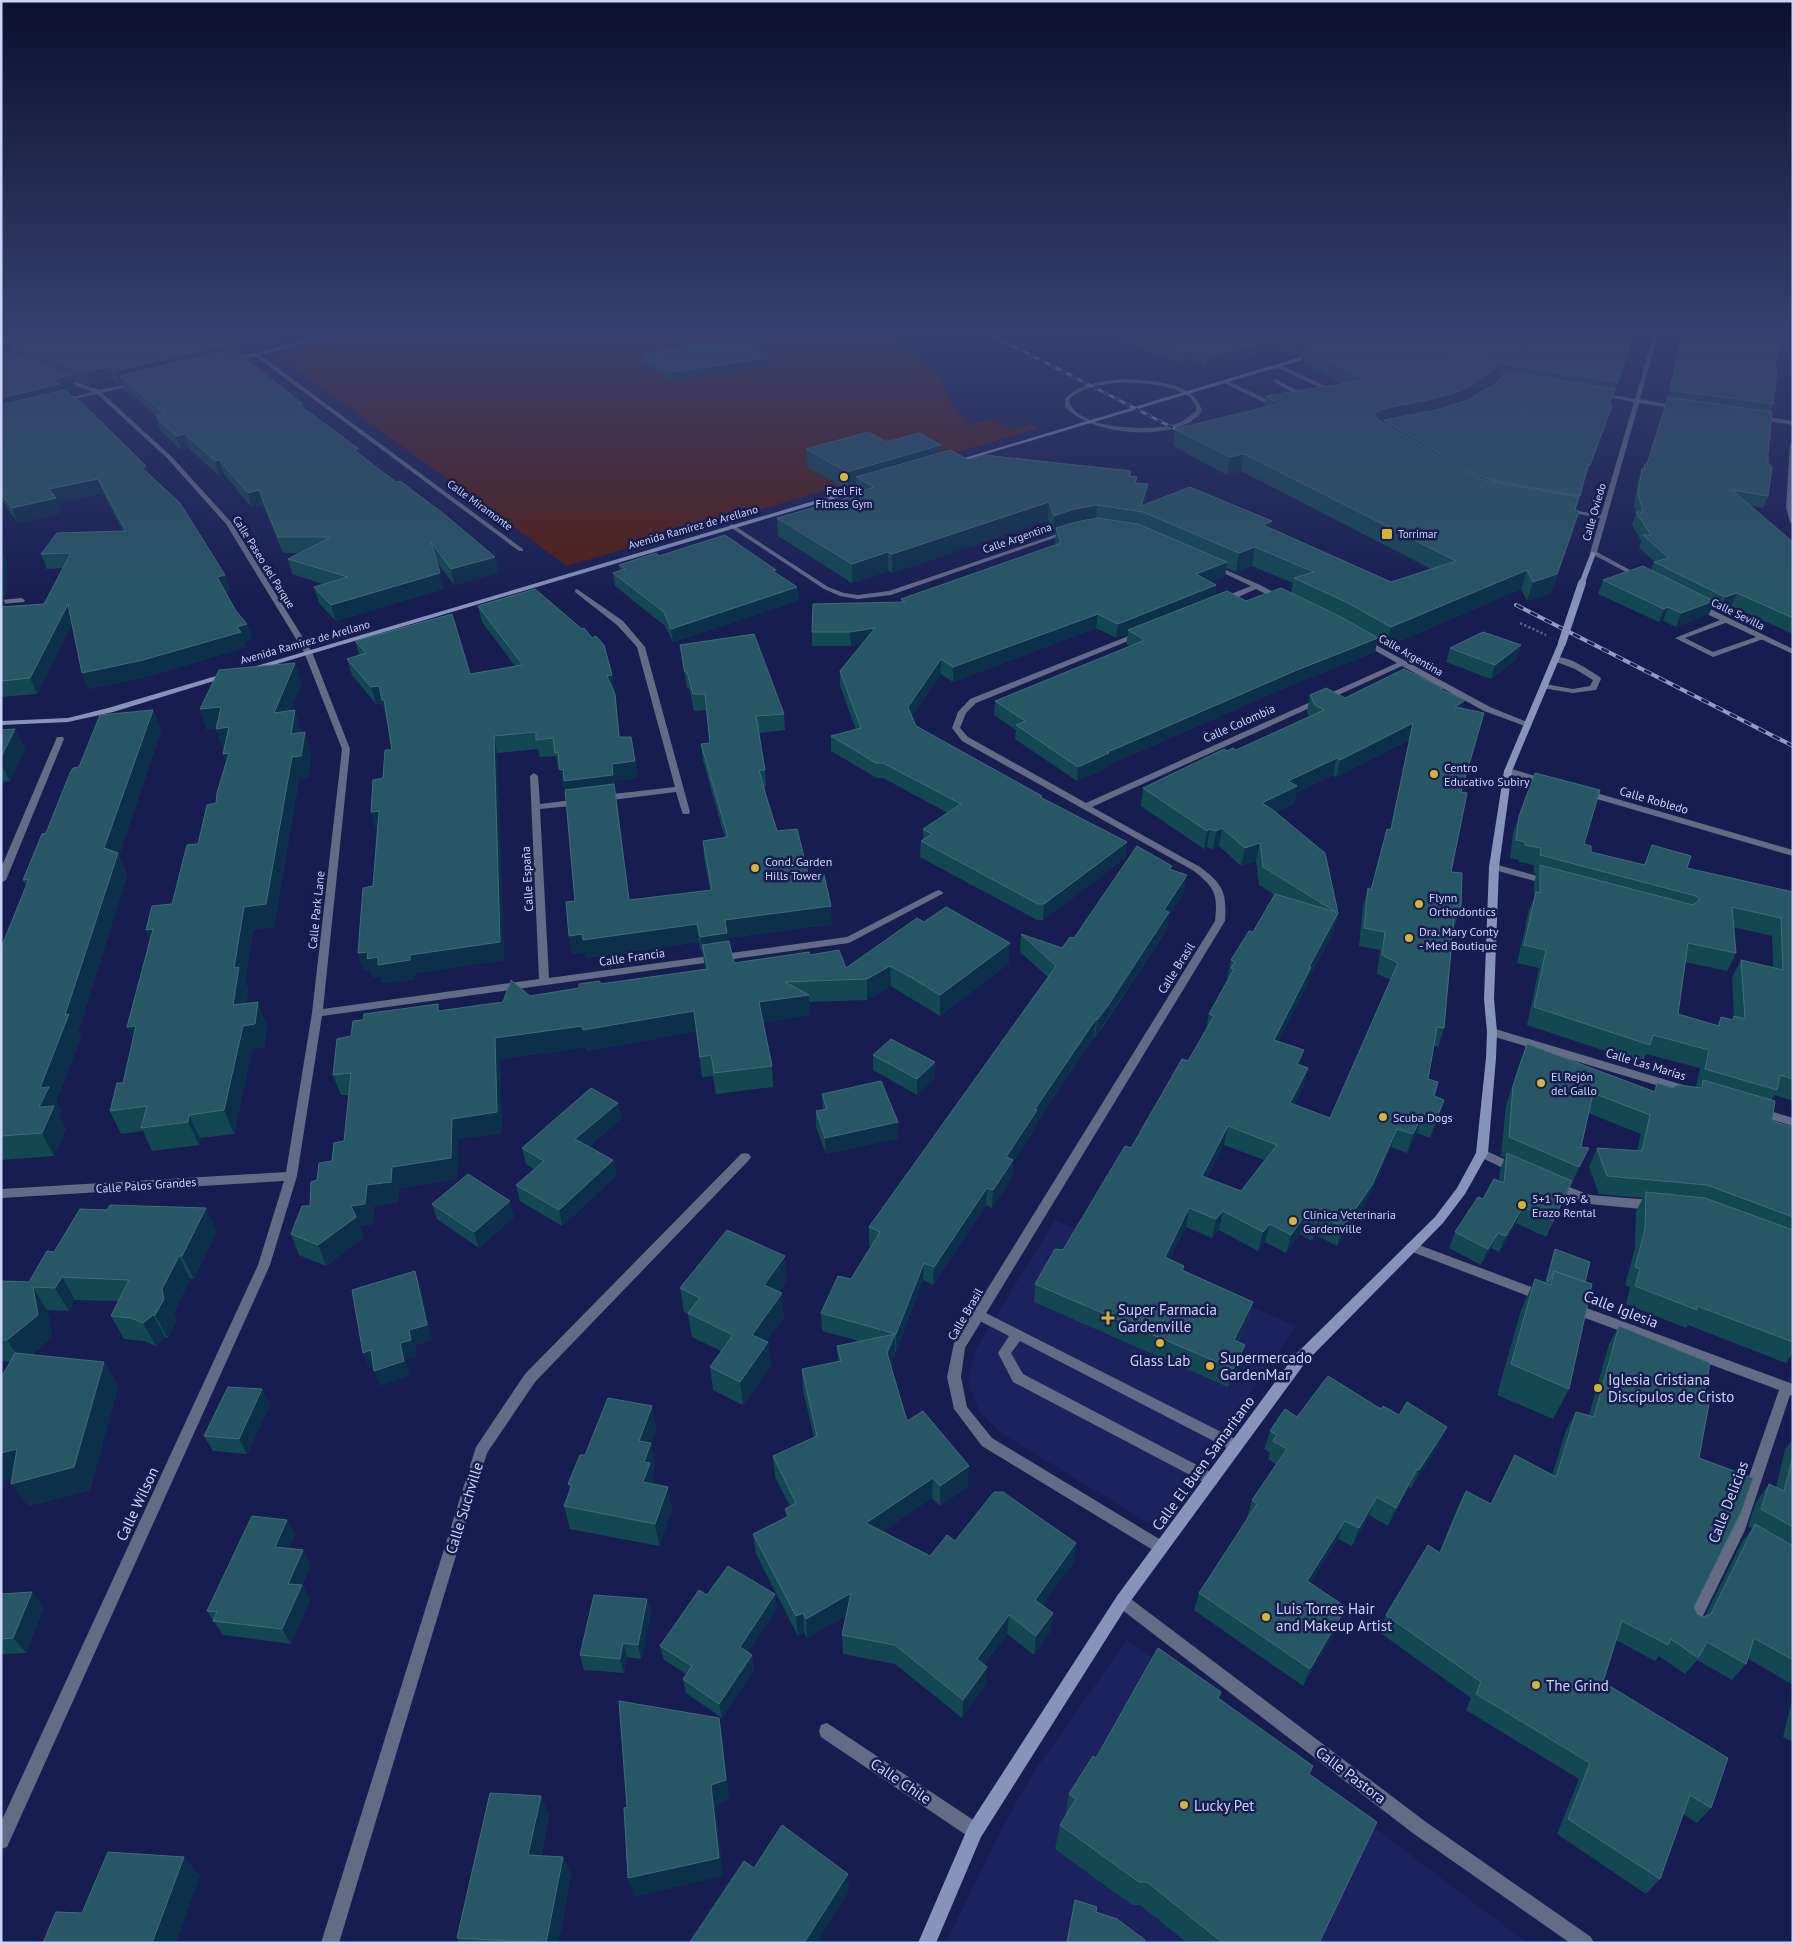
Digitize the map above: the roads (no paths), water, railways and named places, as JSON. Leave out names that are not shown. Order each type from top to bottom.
[{"type":"street","name":"Calle Paseo del Parque","points":[[132,423],[169,457],[229,523],[308,652]]},
{"type":"street","name":"Calle Miramonte","points":[[349,423],[521,550]]},
{"type":"street","points":[[950,463],[1089,423]]},
{"type":"street","points":[[1094,423],[1133,429],[1174,426],[1183,423]]},
{"type":"street","name":"Calle Oviedo","points":[[1593,553],[1631,423]]},
{"type":"street","points":[[1793,444],[1789,507],[1793,522]]},
{"type":"street","name":"Avenida Ramírez de Arellano","points":[[242,671],[873,485]]},
{"type":"street","points":[[1558,510],[1603,517]]},
{"type":"street","name":"Calle Argentina","points":[[732,526],[836,594],[852,598],[872,597],[891,593],[1073,531]]},
{"type":"street","points":[[1593,553],[1649,582]]},
{"type":"street","name":"Calle El Buen Samaritano","points":[[928,1943],[976,1832],[1122,1601],[1300,1360],[1445,1212],[1461,1191],[1482,1154],[1488,1101],[1492,1032],[1488,999],[1494,867],[1508,771],[1557,658],[1593,553]]},
{"type":"street","points":[[1207,564],[1291,602]]},
{"type":"street","points":[[1212,605],[1258,586]]},
{"type":"street","points":[[577,591],[620,622],[641,647],[686,812]]},
{"type":"street","points":[[1,602],[21,600]]},
{"type":"street","name":"Calle Sevilla","points":[[1693,604],[1793,652]]},
{"type":"street","points":[[1725,620],[1680,638],[1713,655],[1762,638]]},
{"type":"street","name":"Calle Brasil","points":[[1148,631],[973,702],[962,712],[956,728],[965,739],[1197,869],[1217,884],[1222,903],[1220,920],[959,1347],[954,1377],[961,1409],[987,1442],[1161,1548]]},
{"type":"street","name":"Calle Argentina","points":[[1356,635],[1402,663],[1487,709],[1528,724]]},
{"type":"street","name":"Calle Park Lane","points":[[291,1176],[317,1013],[346,748],[308,652]]},
{"type":"street","points":[[1546,686],[1573,691],[1593,688],[1597,679],[1578,667],[1557,658]]},
{"type":"street","name":"Calle Colombia","points":[[1086,806],[1402,663]]},
{"type":"street","name":"Avenida Ramírez de Arellano","points":[[1,723],[68,720],[118,708],[233,674]]},
{"type":"street","points":[[1,880],[60,738]]},
{"type":"street","points":[[1508,771],[1556,785]]},
{"type":"street","name":"Calle España","points":[[534,776],[544,982]]},
{"type":"street","points":[[536,807],[679,789]]},
{"type":"street","name":"Calle Robledo","points":[[1575,790],[1793,853]]},
{"type":"street","points":[[1494,867],[1561,885]]},
{"type":"street","name":"Calle Francia","points":[[317,1013],[849,940],[939,893]]},
{"type":"street","name":"Calle Las Marías","points":[[1492,1032],[1699,1094]]},
{"type":"street","points":[[1746,1108],[1793,1122]]},
{"type":"street","points":[[1482,1154],[1523,1172]]},
{"type":"street","name":"Calle Suchville","points":[[330,1943],[481,1451],[530,1378],[745,1157]]},
{"type":"street","name":"Calle Palos Grandes","points":[[1,1194],[291,1176]]},
{"type":"street","name":"Calle Wilson","points":[[1,1841],[264,1265],[291,1176]]},
{"type":"street","points":[[1548,1182],[1589,1199],[1667,1207]]},
{"type":"street","name":"Calle Iglesia","points":[[1410,1248],[1789,1389]]},
{"type":"street","points":[[978,1314],[1236,1446]]},
{"type":"street","points":[[1017,1335],[1004,1353],[1018,1378],[1211,1480]]},
{"type":"street","name":"Calle Delicias","points":[[1692,1625],[1738,1530],[1789,1389]]},
{"type":"street","points":[[1738,1530],[1754,1539]]},
{"type":"street","name":"Calle Pastora","points":[[1122,1601],[1420,1828],[1585,1943]]},
{"type":"street","name":"Calle Chile","points":[[827,1731],[976,1832]]},
{"type":"railway","points":[[1163,423],[1189,436]]},
{"type":"railway","points":[[1516,605],[1793,746]]},
{"type":"place","name":"Feel Fit Fitness Gym","points":[[844,477]]},
{"type":"place","name":"Torrimar","points":[[1387,534]]},
{"type":"place","name":"Centro Educativo Subiry","points":[[1434,774]]},
{"type":"place","name":"Cond. Garden Hills Tower","points":[[755,868]]},
{"type":"place","name":"Flynn Orthodontics","points":[[1419,904]]},
{"type":"place","name":"Dra. Mary Conty - Med Boutique","points":[[1409,938]]},
{"type":"place","name":"El Rejón del Gallo","points":[[1541,1083]]},
{"type":"place","name":"Scuba Dogs","points":[[1383,1117]]},
{"type":"place","name":"5+1 Toys & Erazo Rental","points":[[1522,1205]]},
{"type":"place","name":"Clínica Veterinaria Gardenville","points":[[1293,1221]]},
{"type":"place","name":"Super Farmacia Gardenville","points":[[1108,1318]]},
{"type":"place","name":"Glass Lab","points":[[1160,1343]]},
{"type":"place","name":"Supermercado GardenMar","points":[[1210,1366]]},
{"type":"place","name":"Iglesia Cristiana Discípulos de Cristo","points":[[1598,1388]]},
{"type":"place","name":"Luis Torres Hair and Makeup Artist","points":[[1266,1617]]},
{"type":"place","name":"The Grind","points":[[1536,1685]]},
{"type":"place","name":"Lucky Pet","points":[[1184,1805]]}]
